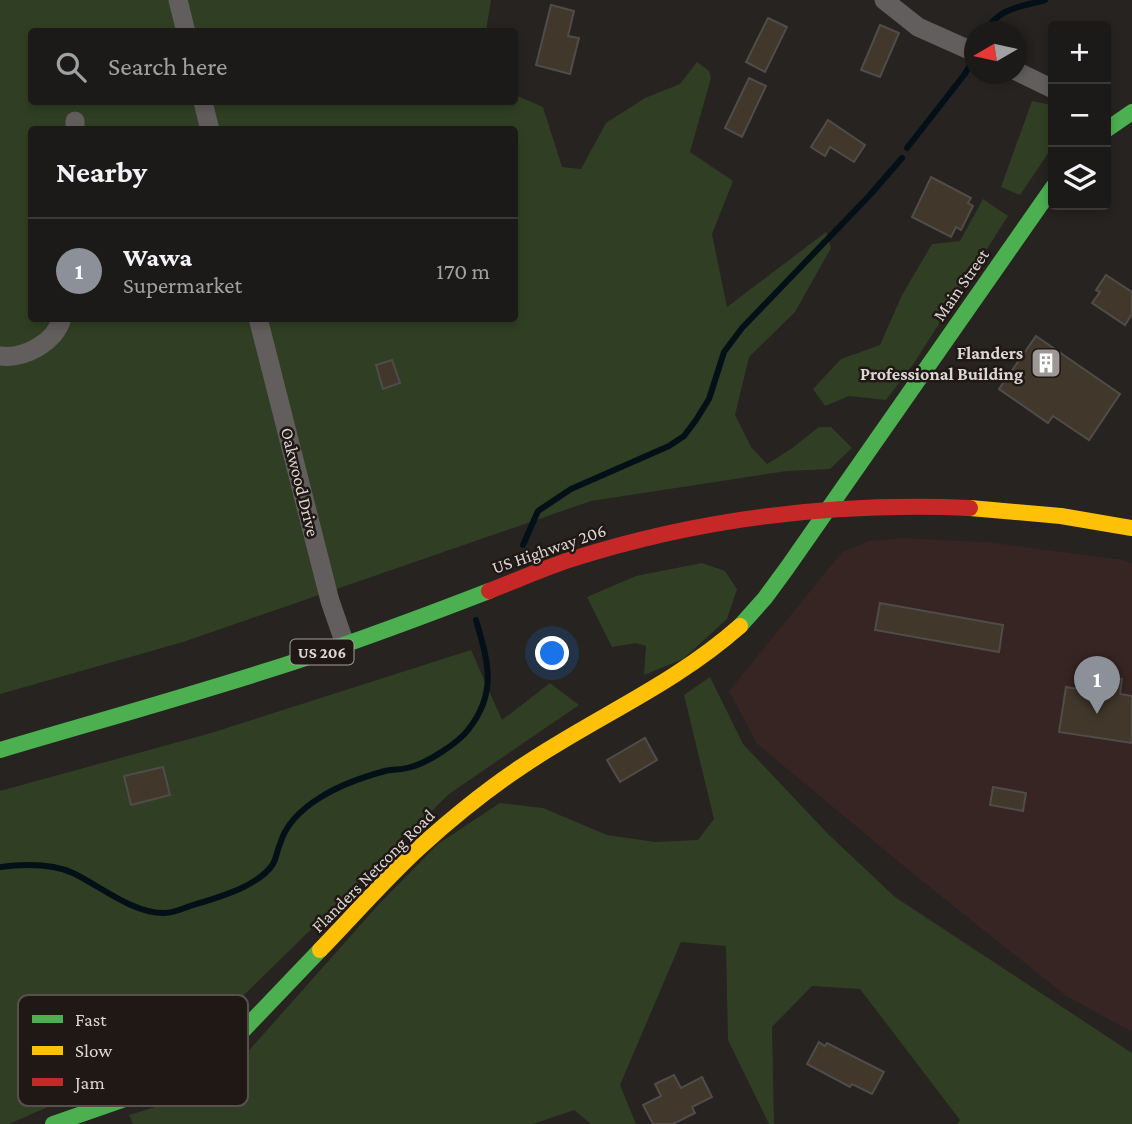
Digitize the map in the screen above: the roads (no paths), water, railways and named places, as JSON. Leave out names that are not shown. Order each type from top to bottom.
[{"type":"main road","points":[[1111,127],[1132,112]]},
{"type":"main road","name":"Main Street","points":[[829,509],[1048,194]]},
{"type":"main road","name":"US Highway 206","points":[[0,750],[253,675],[345,644],[566,561],[640,539],[731,520],[829,509],[926,505],[1061,515],[1132,528]]},
{"type":"main road","name":"Flanders Netcong Road","points":[[248,1026],[419,848],[445,825],[551,747],[652,691],[724,640],[770,591],[829,509]]},
{"type":"main road","name":"Flanders Netcong Road","points":[[53,1124],[103,1106]]},
{"type":"street","points":[[178,0],[185,28]]},
{"type":"street","points":[[884,0],[918,27],[964,47]]},
{"type":"street","points":[[1027,76],[1048,86]]},
{"type":"street","points":[[205,105],[210,126]]},
{"type":"street","points":[[0,356],[34,350],[56,332],[60,322]]},
{"type":"street","name":"Oakwood Drive","points":[[259,322],[330,601],[345,644]]},
{"type":"waterway","points":[[994,21],[1004,13],[1045,0]]},
{"type":"waterway","points":[[907,148],[964,75]]},
{"type":"waterway","points":[[523,545],[538,511],[571,489],[669,446],[684,436],[709,399],[724,352],[742,328],[902,158]]},
{"type":"waterway","points":[[0,867],[56,867],[83,878],[129,904],[153,912],[174,912],[236,891],[257,879],[273,864],[286,829],[314,801],[360,779],[385,771],[408,768],[425,761],[450,746],[468,730],[484,703],[487,690],[487,663],[476,620]]},
{"type":"place","name":"Flanders Professional Building","points":[[1046,363]]},
{"type":"place","name":"Wawa","points":[[1097,714]]}]
